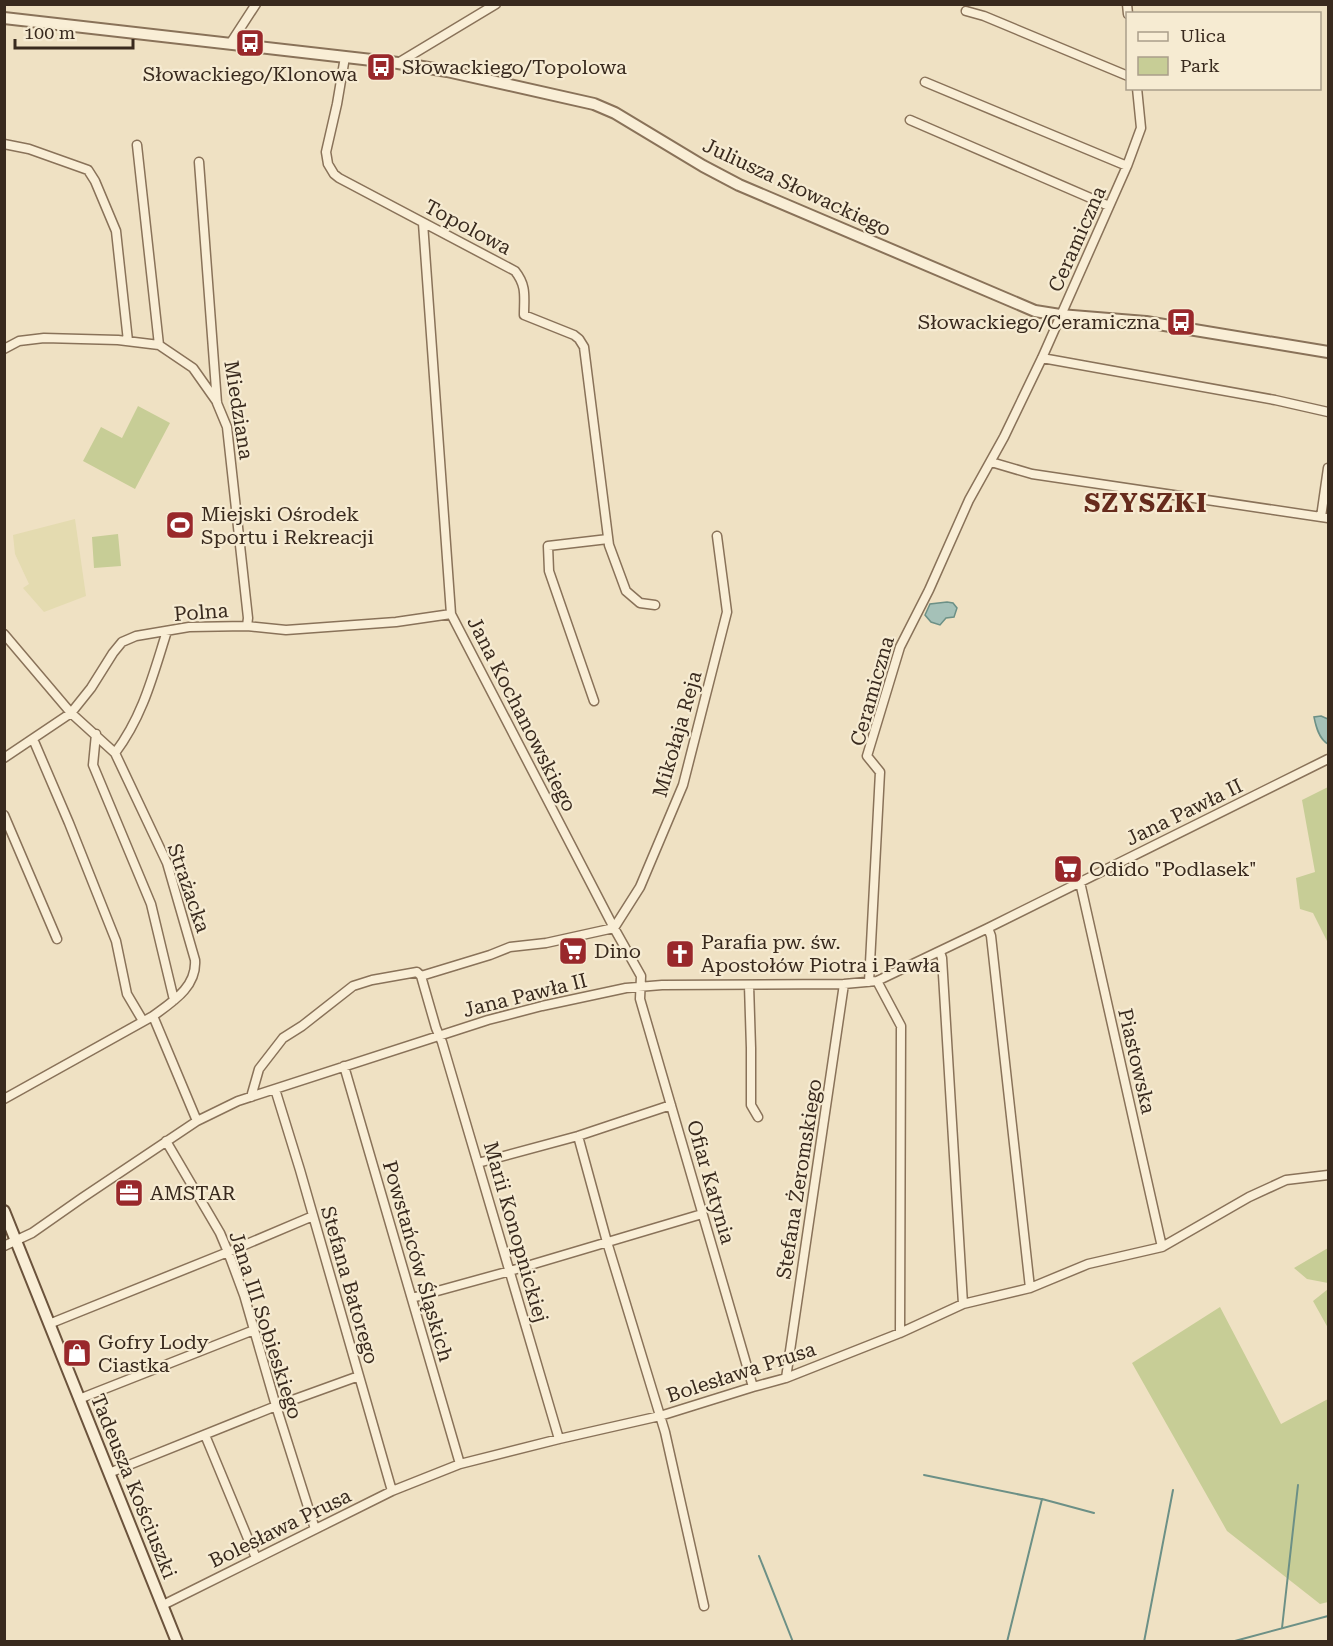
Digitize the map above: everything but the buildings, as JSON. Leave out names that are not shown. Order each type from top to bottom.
[{"type":"street","points":[[230,44],[256,4]]},
{"type":"street","points":[[398,63],[496,4]]},
{"type":"street","points":[[966,11],[984,16],[1126,75]]},
{"type":"street","name":"Juliusza Słowackiego","points":[[4,18],[398,63],[447,71],[594,104],[615,113],[703,166],[754,191],[1025,307],[1049,314],[1146,322],[1329,352]]},
{"type":"street","name":"Topolowa","points":[[345,57],[327,145],[328,165],[339,178],[515,272],[525,289],[524,315],[579,339],[584,347],[608,539],[626,591],[640,603],[655,605]]},
{"type":"street","points":[[925,82],[1127,166]]},
{"type":"street","name":"Ceramiczna","points":[[873,982],[880,772],[867,756],[900,647],[929,590],[969,500],[991,462],[1042,358],[1127,166],[1140,128],[1137,90]]},
{"type":"street","points":[[910,120],[1110,206]]},
{"type":"street","points":[[4,144],[29,149],[88,170],[99,188],[116,231],[128,341]]},
{"type":"street","points":[[137,145],[159,345]]},
{"type":"street","name":"Miedziana","points":[[199,162],[217,403],[227,427],[247,626]]},
{"type":"street","name":"Jana Kochanowskiego","points":[[423,223],[451,614],[641,976],[641,986]]},
{"type":"street","points":[[4,349],[19,341],[33,339],[74,338],[159,345],[193,369],[217,403]]},
{"type":"street","points":[[1042,358],[1275,400],[1329,412]]},
{"type":"street","points":[[991,462],[1032,474],[1325,517],[1329,468]]},
{"type":"street","name":"Mikołaja Reja","points":[[614,928],[640,887],[683,785],[727,612],[717,536]]},
{"type":"street","points":[[594,701],[549,571],[548,546],[608,539]]},
{"type":"street","name":"Polna","points":[[4,758],[71,713],[91,688],[112,653],[122,642],[136,636],[189,627],[247,626],[286,630],[396,622],[451,614]]},
{"type":"street","points":[[115,753],[128,736],[142,707],[167,631]]},
{"type":"street","name":"Strażacka","points":[[4,634],[71,713],[115,753],[167,863],[196,967],[192,980],[174,1000],[153,1016],[4,1099]]},
{"type":"street","points":[[96,734],[93,765],[151,904],[174,1000]]},
{"type":"street","points":[[33,739],[74,834],[116,941],[127,994],[143,1021]]},
{"type":"street","name":"Jana Pawła II","points":[[4,1246],[32,1233],[196,1121],[251,1097],[440,1035],[542,1006],[641,986],[873,982],[940,952],[1329,759]]},
{"type":"street","points":[[4,815],[57,939]]},
{"type":"street","name":"Piastowska","points":[[1080,882],[1162,1247]]},
{"type":"street","points":[[251,1097],[259,1069],[283,1038],[353,986],[372,980],[417,972],[421,976],[510,947],[546,943],[614,928]]},
{"type":"street","points":[[988,928],[991,936],[1030,1288]]},
{"type":"street","points":[[940,952],[949,1054],[963,1304]]},
{"type":"street","name":"Marii Konopnickiej","points":[[421,976],[559,1439]]},
{"type":"street","points":[[873,982],[901,1026],[900,1333]]},
{"type":"street","name":"Stefana Żeromskiego","points":[[786,1378],[844,984]]},
{"type":"street","points":[[749,985],[751,1105],[758,1117]]},
{"type":"street","name":"Ofiar Katynia","points":[[641,986],[640,999],[753,1387]]},
{"type":"street","points":[[153,1016],[196,1121]]},
{"type":"street","name":"Powstańców Śląskich","points":[[344,1066],[460,1464]]},
{"type":"street","name":"Stefana Batorego","points":[[275,1089],[392,1491]]},
{"type":"street","points":[[478,1163],[578,1136],[671,1105]]},
{"type":"street","points":[[578,1136],[665,1432],[704,1606]]},
{"type":"street","name":"Jana III Sobieskiego","points":[[166,1141],[220,1233],[228,1252],[244,1296],[315,1529]]},
{"type":"street","name":"Bolesława Prusa","points":[[163,1605],[392,1491],[460,1464],[660,1416],[786,1378],[900,1333],[963,1304],[1030,1288],[1088,1264],[1162,1247],[1258,1193],[1286,1180],[1329,1175]]},
{"type":"street","name":"Tadeusza Kościuszki","points":[[4,1211],[177,1641]]},
{"type":"street","points":[[412,1298],[702,1214]]},
{"type":"street","points":[[49,1324],[313,1216]]},
{"type":"street","points":[[79,1399],[254,1330]]},
{"type":"street","points":[[109,1473],[276,1406],[358,1376]]},
{"type":"street","points":[[205,1435],[256,1558]]},
{"type":"shaded area","points":[[75,519],[86,596],[44,612],[23,588],[29,584],[15,554],[13,535]]},
{"type":"green space","points":[[138,406],[170,423],[135,489],[83,461],[101,427],[122,438]]},
{"type":"green space","points":[[118,534],[121,566],[94,568],[92,537]]},
{"type":"green space","points":[[1328,787],[1328,943],[1313,913],[1300,909],[1296,878],[1315,872],[1302,800]]},
{"type":"green space","points":[[1328,1248],[1328,1283],[1307,1279],[1294,1268]]},
{"type":"green space","points":[[1328,1289],[1328,1328],[1313,1301]]},
{"type":"green space","points":[[1220,1307],[1281,1424],[1328,1399],[1328,1602],[1320,1604],[1227,1531],[1132,1363]]},
{"type":"water","points":[[953,603],[957,608],[954,617],[946,618],[940,625],[931,622],[925,615],[930,604]]},
{"type":"water","points":[[1321,716],[1328,719],[1328,744],[1320,736],[1314,717]]},
{"type":"waterway","points":[[924,1475],[1041,1499]]},
{"type":"waterway","points":[[1282,1628],[1298,1485]]},
{"type":"waterway","points":[[1144,1642],[1173,1490]]},
{"type":"waterway","points":[[1007,1642],[1042,1499],[1094,1513]]},
{"type":"waterway","points":[[759,1556],[793,1642]]},
{"type":"waterway","points":[[1231,1642],[1328,1616]]},
{"type":"place","name":"Słowackiego/Klonowa","points":[[250,43]]},
{"type":"place","name":"Słowackiego/Topolowa","points":[[381,67]]},
{"type":"place","name":"Słowackiego/Ceramiczna","points":[[1181,322]]},
{"type":"place","name":"Miejski Ośrodek Sportu i Rekreacji","points":[[180,525]]},
{"type":"place","name":"Odido \"Podlasek\"","points":[[1068,869]]},
{"type":"place","name":"Dino","points":[[573,951]]},
{"type":"place","name":"Parafia pw. św. Apostołów Piotra i Pawła","points":[[680,954]]},
{"type":"place","name":"AMSTAR","points":[[129,1193]]},
{"type":"place","name":"Gofry Lody Ciastka","points":[[77,1353]]},
{"type":"district","name":"SZYSZKI","points":[[1146,503]]}]
